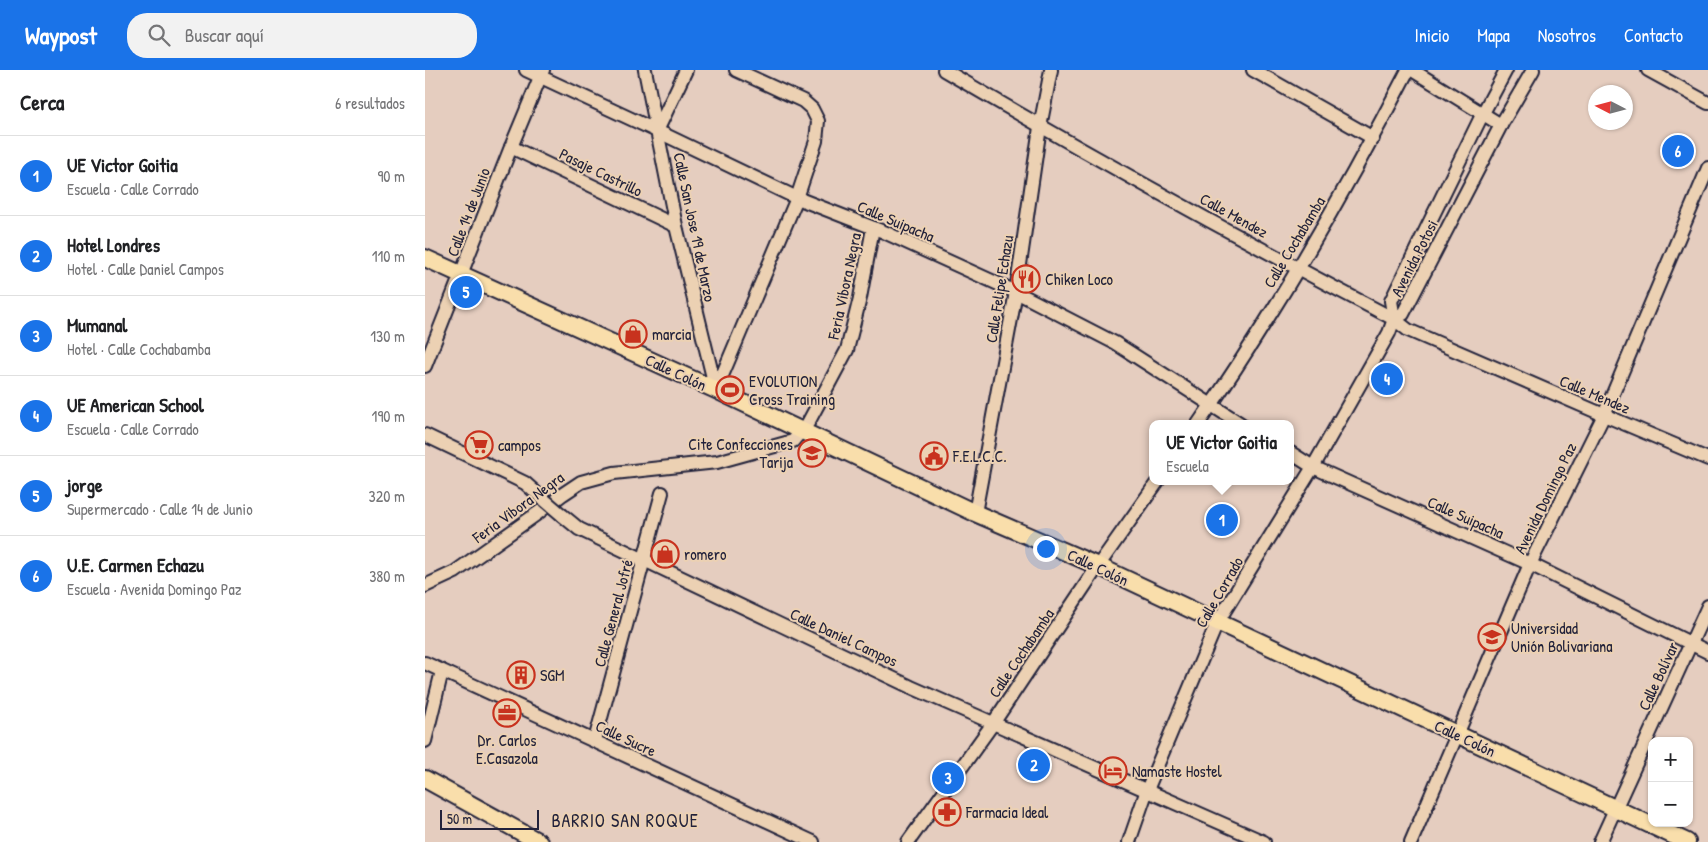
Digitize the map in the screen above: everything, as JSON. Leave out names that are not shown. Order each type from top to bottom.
[{"type":"main road","name":"Calle Colón","points":[[425,258],[716,390],[975,513],[1099,566],[1687,842]]},
{"type":"main road","points":[[425,779],[539,842]]},
{"type":"street","name":"Calle Suipacha","points":[[526,70],[541,73],[797,198],[873,228],[1016,292],[1115,343],[1235,420]]},
{"type":"street","name":"Calle San Jose 19 de Marzo","points":[[645,70],[677,226],[716,390]]},
{"type":"street","points":[[657,131],[686,70]]},
{"type":"street","points":[[716,390],[797,198],[815,141],[818,121],[812,109],[803,101],[736,70]]},
{"type":"street","name":"Calle Mendez","points":[[944,70],[1040,127],[1299,270],[1394,320],[1408,330],[1708,458]]},
{"type":"street","name":"Calle Felipe Echazu","points":[[975,513],[1016,292],[1040,127],[1051,70]]},
{"type":"street","points":[[1253,70],[1373,138]]},
{"type":"street","name":"Calle Cochabamba","points":[[1201,420],[1299,270],[1373,138],[1407,70]]},
{"type":"street","points":[[1413,70],[1501,126]]},
{"type":"street","name":"Avenida Potosi","points":[[1507,70],[1482,115],[1391,301],[1394,320],[1403,314],[1501,126],[1533,70]]},
{"type":"street","points":[[1648,70],[1708,103]]},
{"type":"street","name":"Calle 14 de Junio","points":[[425,366],[541,73]]},
{"type":"street","name":"Pasaje Castrillo","points":[[511,147],[677,226]]},
{"type":"street","name":"Avenida Domingo Paz","points":[[1411,842],[1530,564],[1604,415],[1708,168]]},
{"type":"street","name":"Feria Vibora Negra","points":[[425,586],[455,572],[581,482],[614,473],[717,462],[793,441],[808,423],[847,350],[860,298],[873,228]]},
{"type":"street","name":"Calle Corrado","points":[[1129,842],[1147,790],[1217,623],[1313,467],[1389,333],[1394,320]]},
{"type":"street","name":"Calle Daniel Campos","points":[[425,435],[525,483],[579,529],[911,687],[1264,842]]},
{"type":"street","name":"Calle Suipacha","points":[[1294,456],[1313,467],[1530,564],[1708,652]]},
{"type":"street","name":"Calle Cochabamba","points":[[908,842],[994,722],[1155,485]]},
{"type":"street","name":"Calle General Jofré","points":[[595,740],[662,493]]},
{"type":"street","name":"Calle Bolívar","points":[[1601,842],[1708,606]]},
{"type":"street","name":"Calle Sucre","points":[[425,663],[813,842]]},
{"type":"street","points":[[425,741],[442,671]]},
{"type":"place","name":"U.E. Carmen Echazu","points":[[1678,151]]},
{"type":"place","name":"Chiken Loco","points":[[1026,279]]},
{"type":"place","name":"jorge","points":[[466,292]]},
{"type":"place","name":"marcia","points":[[633,334]]},
{"type":"place","name":"UE American School","points":[[1387,379]]},
{"type":"place","name":"EVOLUTION Cross Training","points":[[730,390]]},
{"type":"place","name":"campos","points":[[479,445]]},
{"type":"place","name":"Cite Confecciones Tarija","points":[[812,453]]},
{"type":"place","name":"F.E.L.C.C.","points":[[934,456]]},
{"type":"place","name":"UE Victor Goitia","points":[[1222,520]]},
{"type":"place","name":"romero","points":[[665,554]]},
{"type":"place","name":"Universidad Unión Bolivariana","points":[[1492,637]]},
{"type":"place","name":"SGM","points":[[521,675]]},
{"type":"place","name":"Dr. Carlos E.Casazola","points":[[507,713]]},
{"type":"place","name":"Hotel Londres","points":[[1034,765]]},
{"type":"place","name":"Namaste Hostel","points":[[1113,771]]},
{"type":"place","name":"Mumanal","points":[[948,778]]},
{"type":"place","name":"Farmacia Ideal","points":[[947,812]]},
{"type":"district","name":"BARRIO SAN ROQUE","points":[[625,820]]}]
